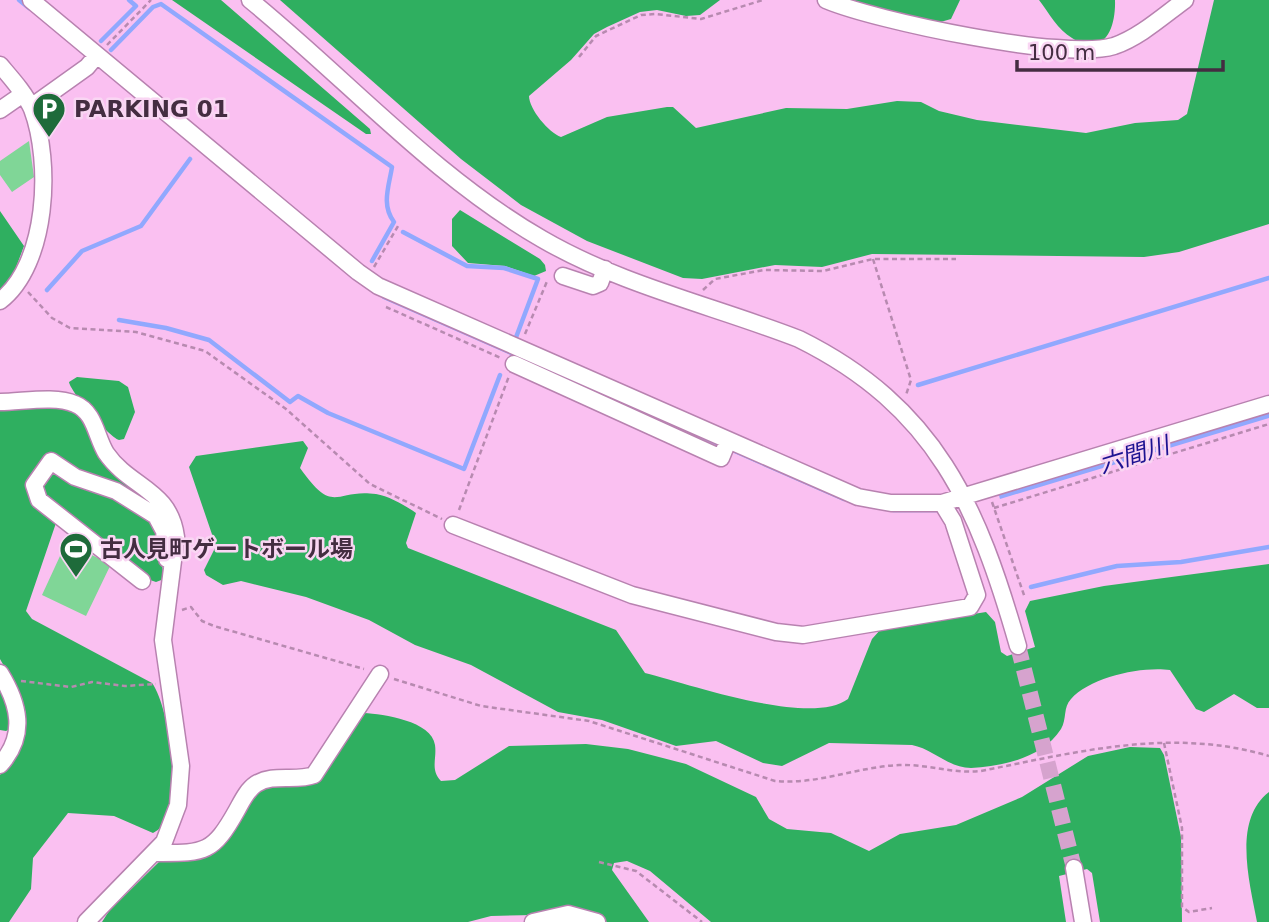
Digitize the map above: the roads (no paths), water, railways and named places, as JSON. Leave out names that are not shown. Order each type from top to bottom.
[{"type":"street","points":[[31,0],[368,279],[517,357],[726,447],[858,497],[891,503],[942,503],[1269,404]]},
{"type":"street","points":[[250,0],[479,198],[544,240],[605,270],[799,339],[851,368],[898,406],[935,449],[965,496],[995,570],[1018,646]]},
{"type":"street","points":[[826,0],[960,34],[1085,50],[1128,40],[1185,0]]},
{"type":"street","points":[[0,110],[27,100],[87,67],[97,55]]},
{"type":"street","points":[[0,65],[27,100],[43,192],[36,240],[18,282],[0,301]]},
{"type":"street","points":[[563,276],[593,286],[600,283],[605,270]]},
{"type":"street","points":[[0,402],[65,401],[84,409],[113,462],[153,492],[170,512],[176,537],[163,639],[181,786],[172,824],[154,853],[86,922]]},
{"type":"street","points":[[142,581],[39,500],[34,485],[51,461],[75,477],[116,491],[156,516],[164,531],[166,558],[173,560]]},
{"type":"street","points":[[453,525],[632,595],[776,632],[803,635],[970,607],[977,594],[953,521],[942,503]]},
{"type":"street","points":[[0,673],[15,701],[18,715],[14,744],[0,765]]},
{"type":"street","points":[[154,853],[183,853],[210,848],[221,839],[244,798],[256,784],[274,778],[314,775],[380,674]]},
{"type":"street","points":[[1074,868],[1083,922]]},
{"type":"street","points":[[533,922],[568,914],[597,922]]},
{"type":"water","name":"六間川","points":[[1269,409],[1269,418],[1000,499],[998,492]]},
{"type":"waterway","points":[[19,0],[29,8]]},
{"type":"waterway","points":[[101,41],[136,6],[129,0]]},
{"type":"waterway","points":[[111,50],[153,7],[161,4],[392,167],[387,202],[394,222],[372,261]]},
{"type":"waterway","points":[[47,290],[82,251],[141,226],[190,159]]},
{"type":"waterway","points":[[403,232],[467,266],[504,268],[538,279],[515,340]]},
{"type":"waterway","points":[[918,385],[1269,278]]},
{"type":"waterway","points":[[384,297],[844,499]]},
{"type":"waterway","points":[[119,320],[166,328],[209,340],[290,402],[298,396],[328,413],[464,469],[500,375]]},
{"type":"waterway","points":[[893,510],[937,510]]},
{"type":"waterway","points":[[1031,587],[1117,566],[1181,562],[1269,547]]},
{"type":"tunnel","points":[[1018,646],[1074,868]]},
{"type":"place","name":"PARKING 01","points":[[49,139]]},
{"type":"place","name":"古人見町ゲートボール場","points":[[76,579]]}]
